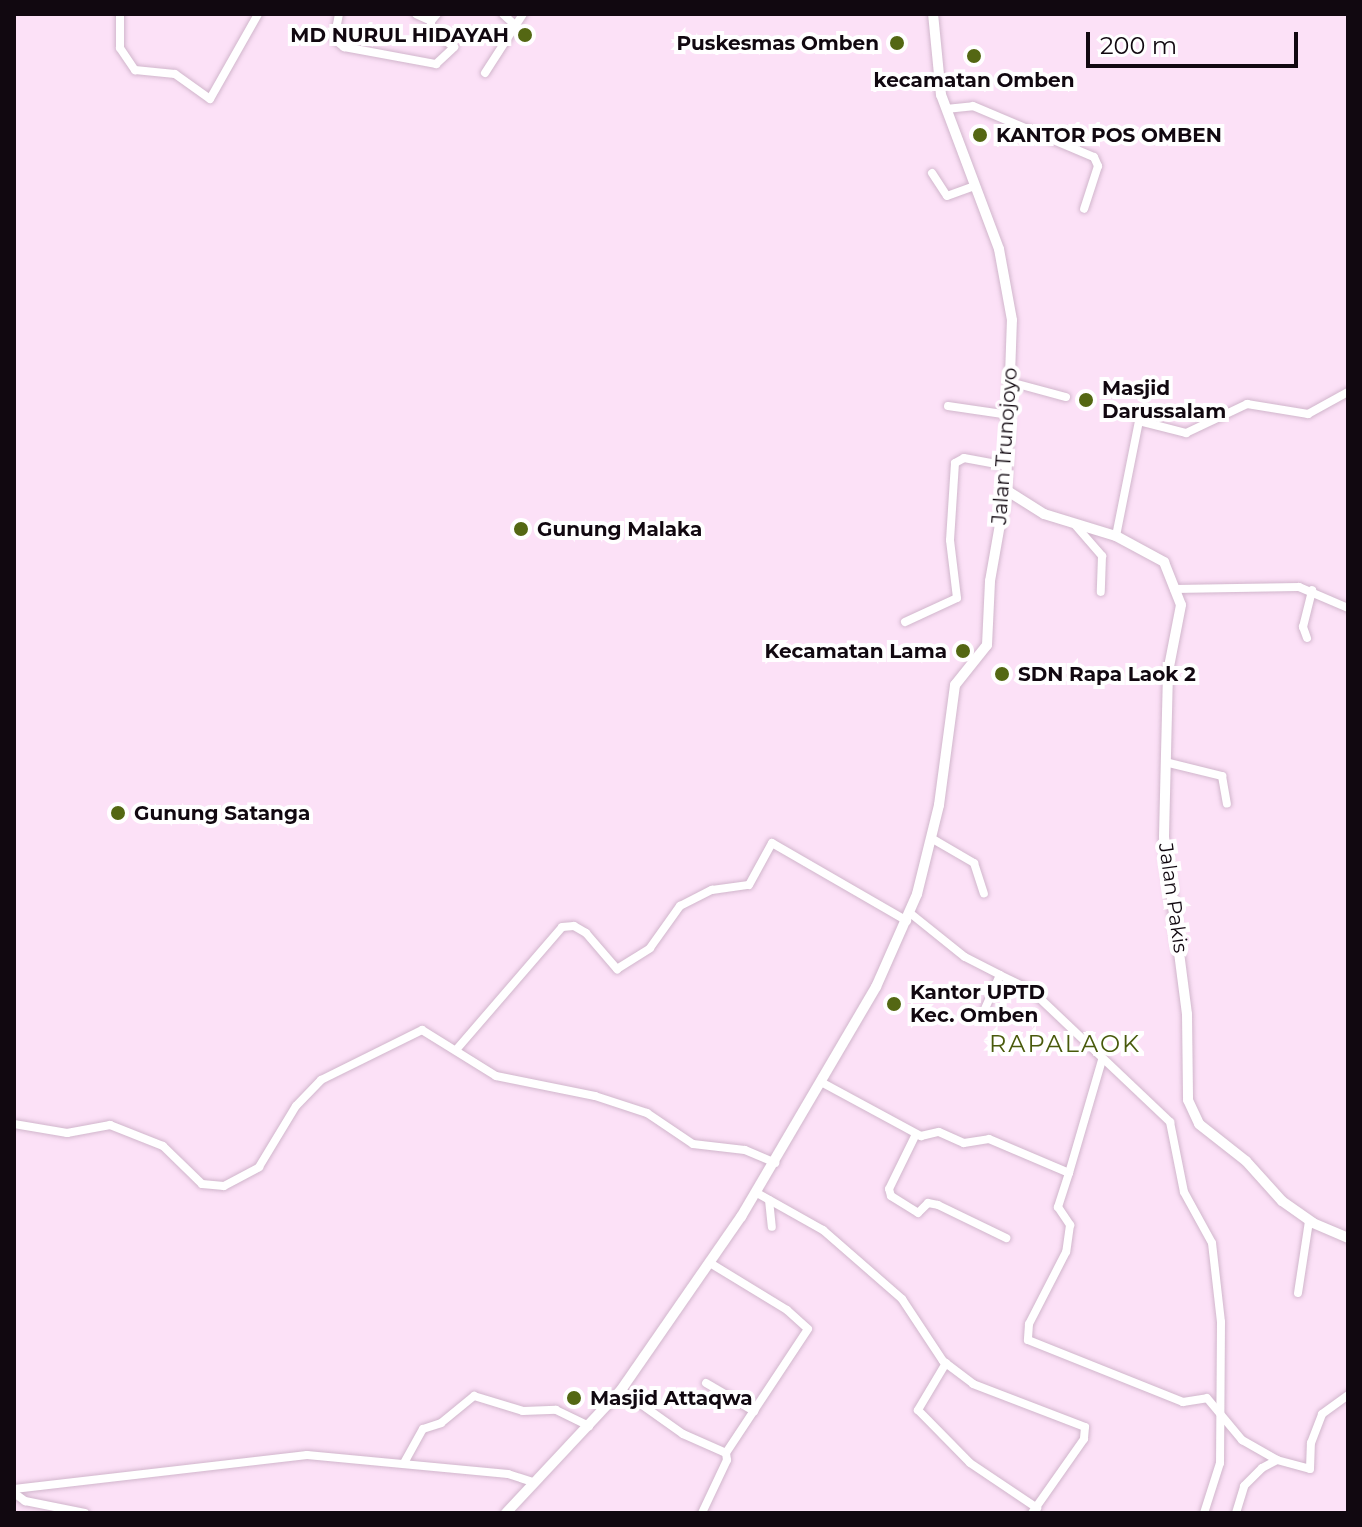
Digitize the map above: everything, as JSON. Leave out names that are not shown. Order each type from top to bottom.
[{"type":"street","points":[[120,14],[120,48],[135,70],[175,74],[210,99],[258,14]]},
{"type":"street","points":[[339,14],[334,39],[344,47],[436,64],[454,47],[431,30],[434,17],[416,14]]},
{"type":"street","points":[[503,14],[515,25]]},
{"type":"street","points":[[485,73],[523,14]]},
{"type":"street","name":"Jalan Trunojoyo","points":[[506,1513],[621,1390],[757,1193],[821,1082],[909,917],[931,838],[955,685],[987,645],[990,581],[1006,490],[1010,382],[1009,281],[946,109],[933,14]]},
{"type":"street","points":[[946,109],[973,106],[1094,157],[1098,166],[1084,209]]},
{"type":"street","points":[[932,173],[947,196],[975,186]]},
{"type":"street","points":[[1010,382],[1066,397]]},
{"type":"street","points":[[1116,536],[1139,421],[1186,433],[1247,404],[1308,414],[1348,392]]},
{"type":"street","points":[[948,406],[1009,415]]},
{"type":"street","points":[[905,622],[957,600],[950,540],[955,463],[964,458],[1007,466]]},
{"type":"street","name":"Jalan Pakis","points":[[1006,490],[1044,514],[1116,536],[1161,559],[1181,607],[1168,672],[1169,763],[1165,846],[1185,988],[1188,1100],[1199,1124],[1309,1221],[1348,1238]]},
{"type":"street","points":[[1076,526],[1102,556],[1101,592]]},
{"type":"street","points":[[1174,589],[1312,590],[1348,608]]},
{"type":"street","points":[[1307,638],[1303,627],[1312,590]]},
{"type":"street","points":[[1169,763],[1222,776],[1227,804]]},
{"type":"street","points":[[931,838],[974,863],[984,893]]},
{"type":"street","points":[[456,1050],[562,927],[574,926],[586,933],[617,969],[650,948],[674,912],[687,901],[712,890],[749,885],[772,843],[909,917],[957,952],[1031,990],[1170,1122],[1184,1192],[1212,1243],[1221,1322],[1220,1463],[1204,1513]]},
{"type":"street","points":[[985,1008],[1000,975]]},
{"type":"street","points":[[14,1124],[67,1133],[110,1125],[163,1146],[202,1184],[224,1186],[259,1167],[296,1106],[337,1067],[376,1056],[422,1030],[496,1076],[595,1096],[647,1113],[693,1144],[745,1150],[775,1163]]},
{"type":"street","points":[[1102,1060],[1058,1207],[1070,1225],[1066,1252],[1029,1324],[1028,1340],[1183,1402],[1205,1397],[1242,1440],[1277,1460],[1309,1470],[1313,1435],[1322,1414],[1348,1395]]},
{"type":"street","points":[[821,1082],[916,1134],[939,1132],[964,1143],[989,1139],[1069,1173]]},
{"type":"street","points":[[916,1134],[889,1189],[891,1196],[918,1213],[928,1203],[938,1205],[1006,1238]]},
{"type":"street","points":[[757,1193],[823,1230],[902,1299],[946,1363],[988,1391],[1086,1428],[1068,1465],[1034,1510],[970,1463],[918,1410],[946,1363]]},
{"type":"street","points":[[769,1200],[772,1227]]},
{"type":"street","points":[[1298,1293],[1309,1221]]},
{"type":"street","points":[[702,1513],[727,1460],[726,1453],[808,1327],[710,1263]]},
{"type":"street","points":[[706,1383],[754,1411]]},
{"type":"street","points":[[621,1390],[683,1434],[726,1453]]},
{"type":"street","points":[[404,1463],[423,1429],[441,1423],[474,1396],[523,1411],[556,1410],[589,1426]]},
{"type":"street","points":[[14,1491],[307,1455],[508,1474],[535,1483]]},
{"type":"street","points":[[1236,1513],[1250,1476],[1277,1460]]},
{"type":"street","points":[[14,1491],[25,1501],[85,1513]]},
{"type":"place","name":"MD NURUL HIDAYAH","points":[[525,35]]},
{"type":"place","name":"Puskesmas Omben","points":[[897,43]]},
{"type":"place","name":"kecamatan Omben","points":[[974,56]]},
{"type":"place","name":"KANTOR POS OMBEN","points":[[980,135]]},
{"type":"place","name":"Masjid Darussalam","points":[[1086,400]]},
{"type":"place","name":"Gunung Malaka","points":[[521,529]]},
{"type":"place","name":"Kecamatan Lama","points":[[963,651]]},
{"type":"place","name":"SDN Rapa Laok 2","points":[[1002,674]]},
{"type":"place","name":"Gunung Satanga","points":[[118,813]]},
{"type":"place","name":"Kantor UPTD Kec. Omben","points":[[894,1004]]},
{"type":"place","name":"Masjid Attaqwa","points":[[574,1398]]},
{"type":"district","name":"RAPALAOK","points":[[1065,1044]]}]
